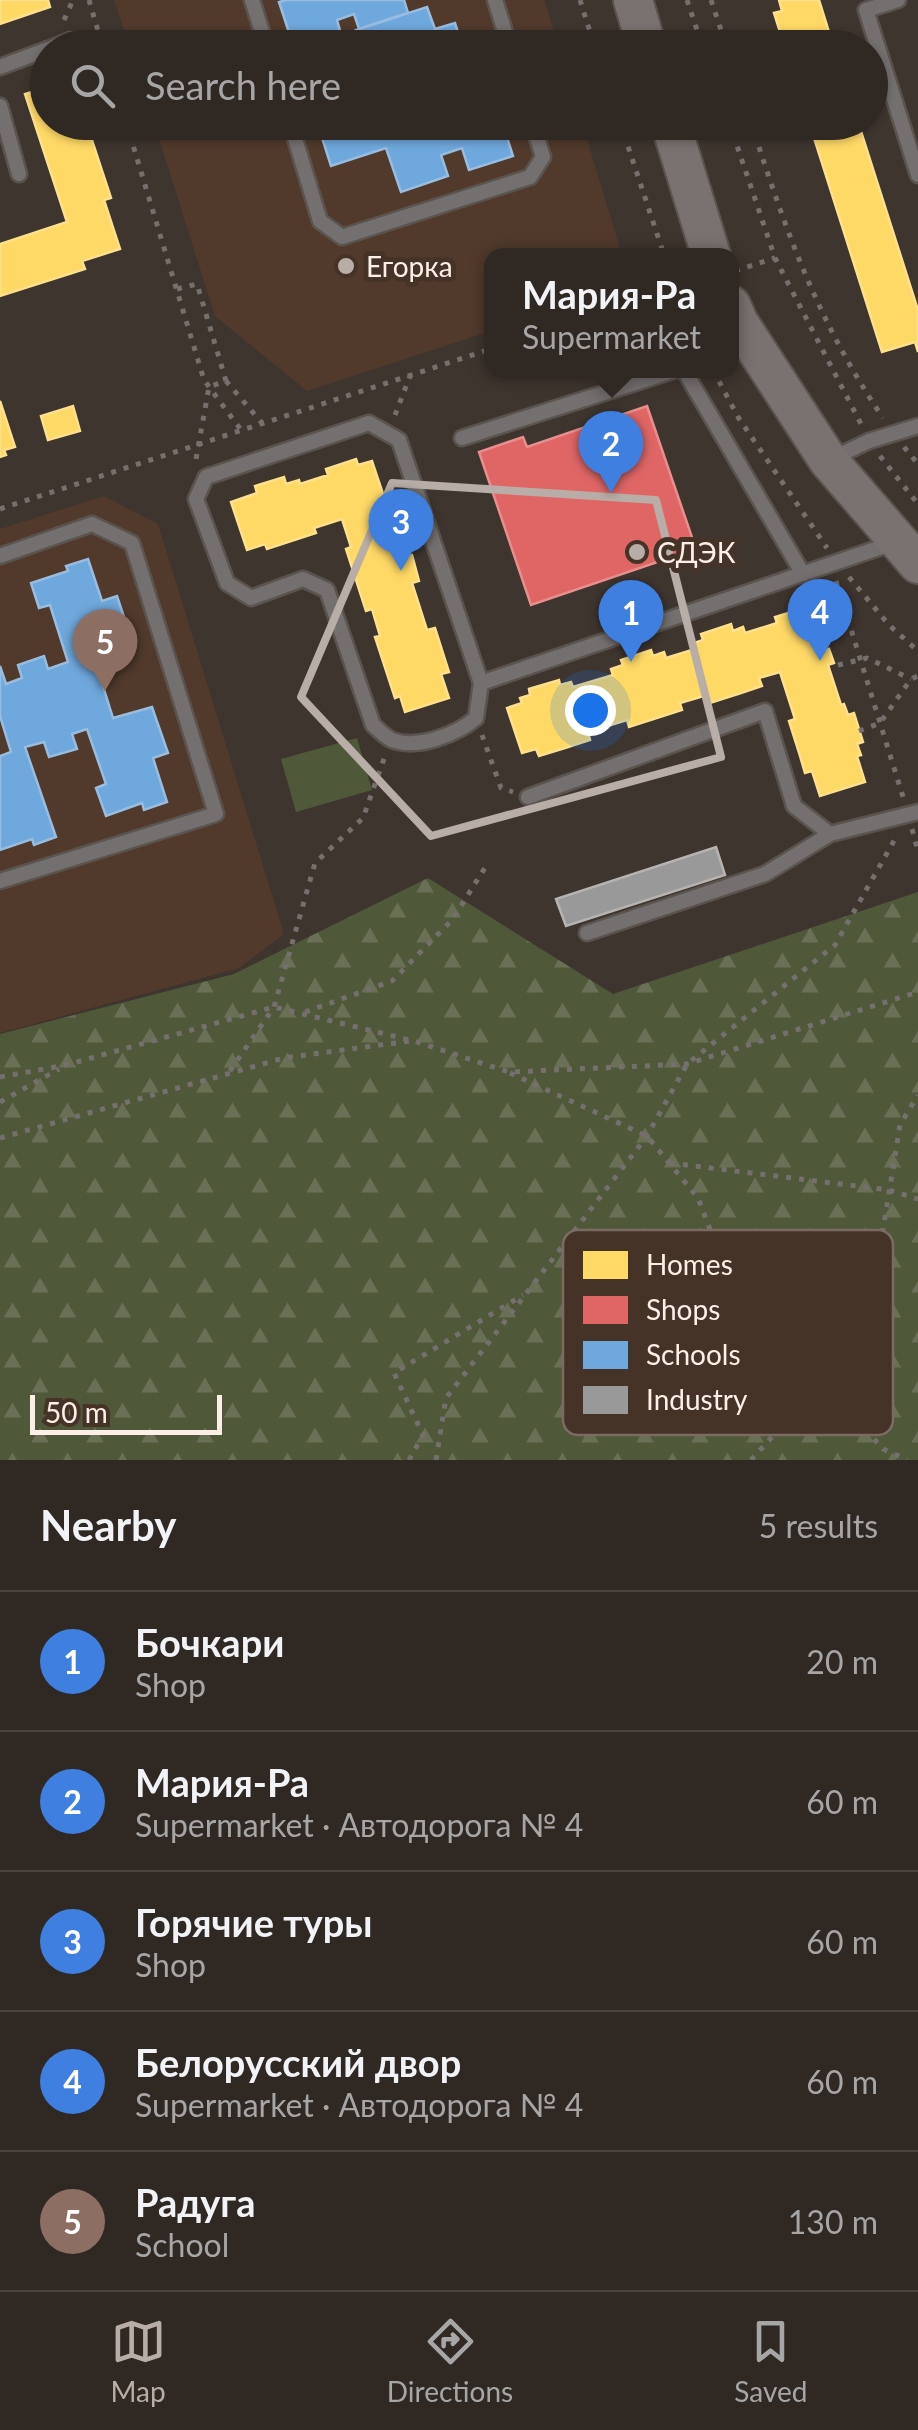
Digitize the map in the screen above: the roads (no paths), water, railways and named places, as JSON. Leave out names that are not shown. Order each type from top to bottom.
[{"type":"main road","points":[[632,0],[641,30]]},
{"type":"main road","points":[[676,140],[709,248]]},
{"type":"main road","points":[[739,326],[828,460],[908,553]]},
{"type":"lane","points":[[252,0],[261,30]]},
{"type":"lane","points":[[495,0],[504,30]]},
{"type":"lane","points":[[872,30],[866,10],[898,0]]},
{"type":"lane","points":[[0,68],[30,56]]},
{"type":"lane","points":[[888,80],[918,175]]},
{"type":"lane","points":[[0,106],[19,174]]},
{"type":"lane","points":[[296,140],[320,220],[342,237],[530,177],[543,157],[538,140]]},
{"type":"lane","points":[[462,438],[654,378]]},
{"type":"lane","points":[[685,378],[803,574]]},
{"type":"lane","points":[[369,423],[399,440],[481,683],[476,718],[461,730],[412,743],[390,740],[373,726],[327,590],[303,579],[251,598],[227,584],[196,499],[206,477],[369,423]]},
{"type":"lane","points":[[828,460],[918,426]]},
{"type":"lane","points":[[0,556],[92,524],[132,544],[216,814],[0,882]]},
{"type":"lane","points":[[481,683],[838,563],[908,553]]},
{"type":"lane","points":[[528,797],[765,711],[794,806],[830,834]]},
{"type":"lane","points":[[586,932],[765,874],[830,834],[913,813]]},
{"type":"place","name":"Егорка","points":[[346,266]]},
{"type":"place","name":"Мария-Ра","points":[[611,493]]},
{"type":"place","name":"СДЭК","points":[[637,552]]},
{"type":"place","name":"Горячие туры","points":[[401,571]]},
{"type":"place","name":"Белорусский двор","points":[[820,661]]},
{"type":"place","name":"Бочкари","points":[[631,662]]},
{"type":"place","name":"Радуга","points":[[105,691]]}]
